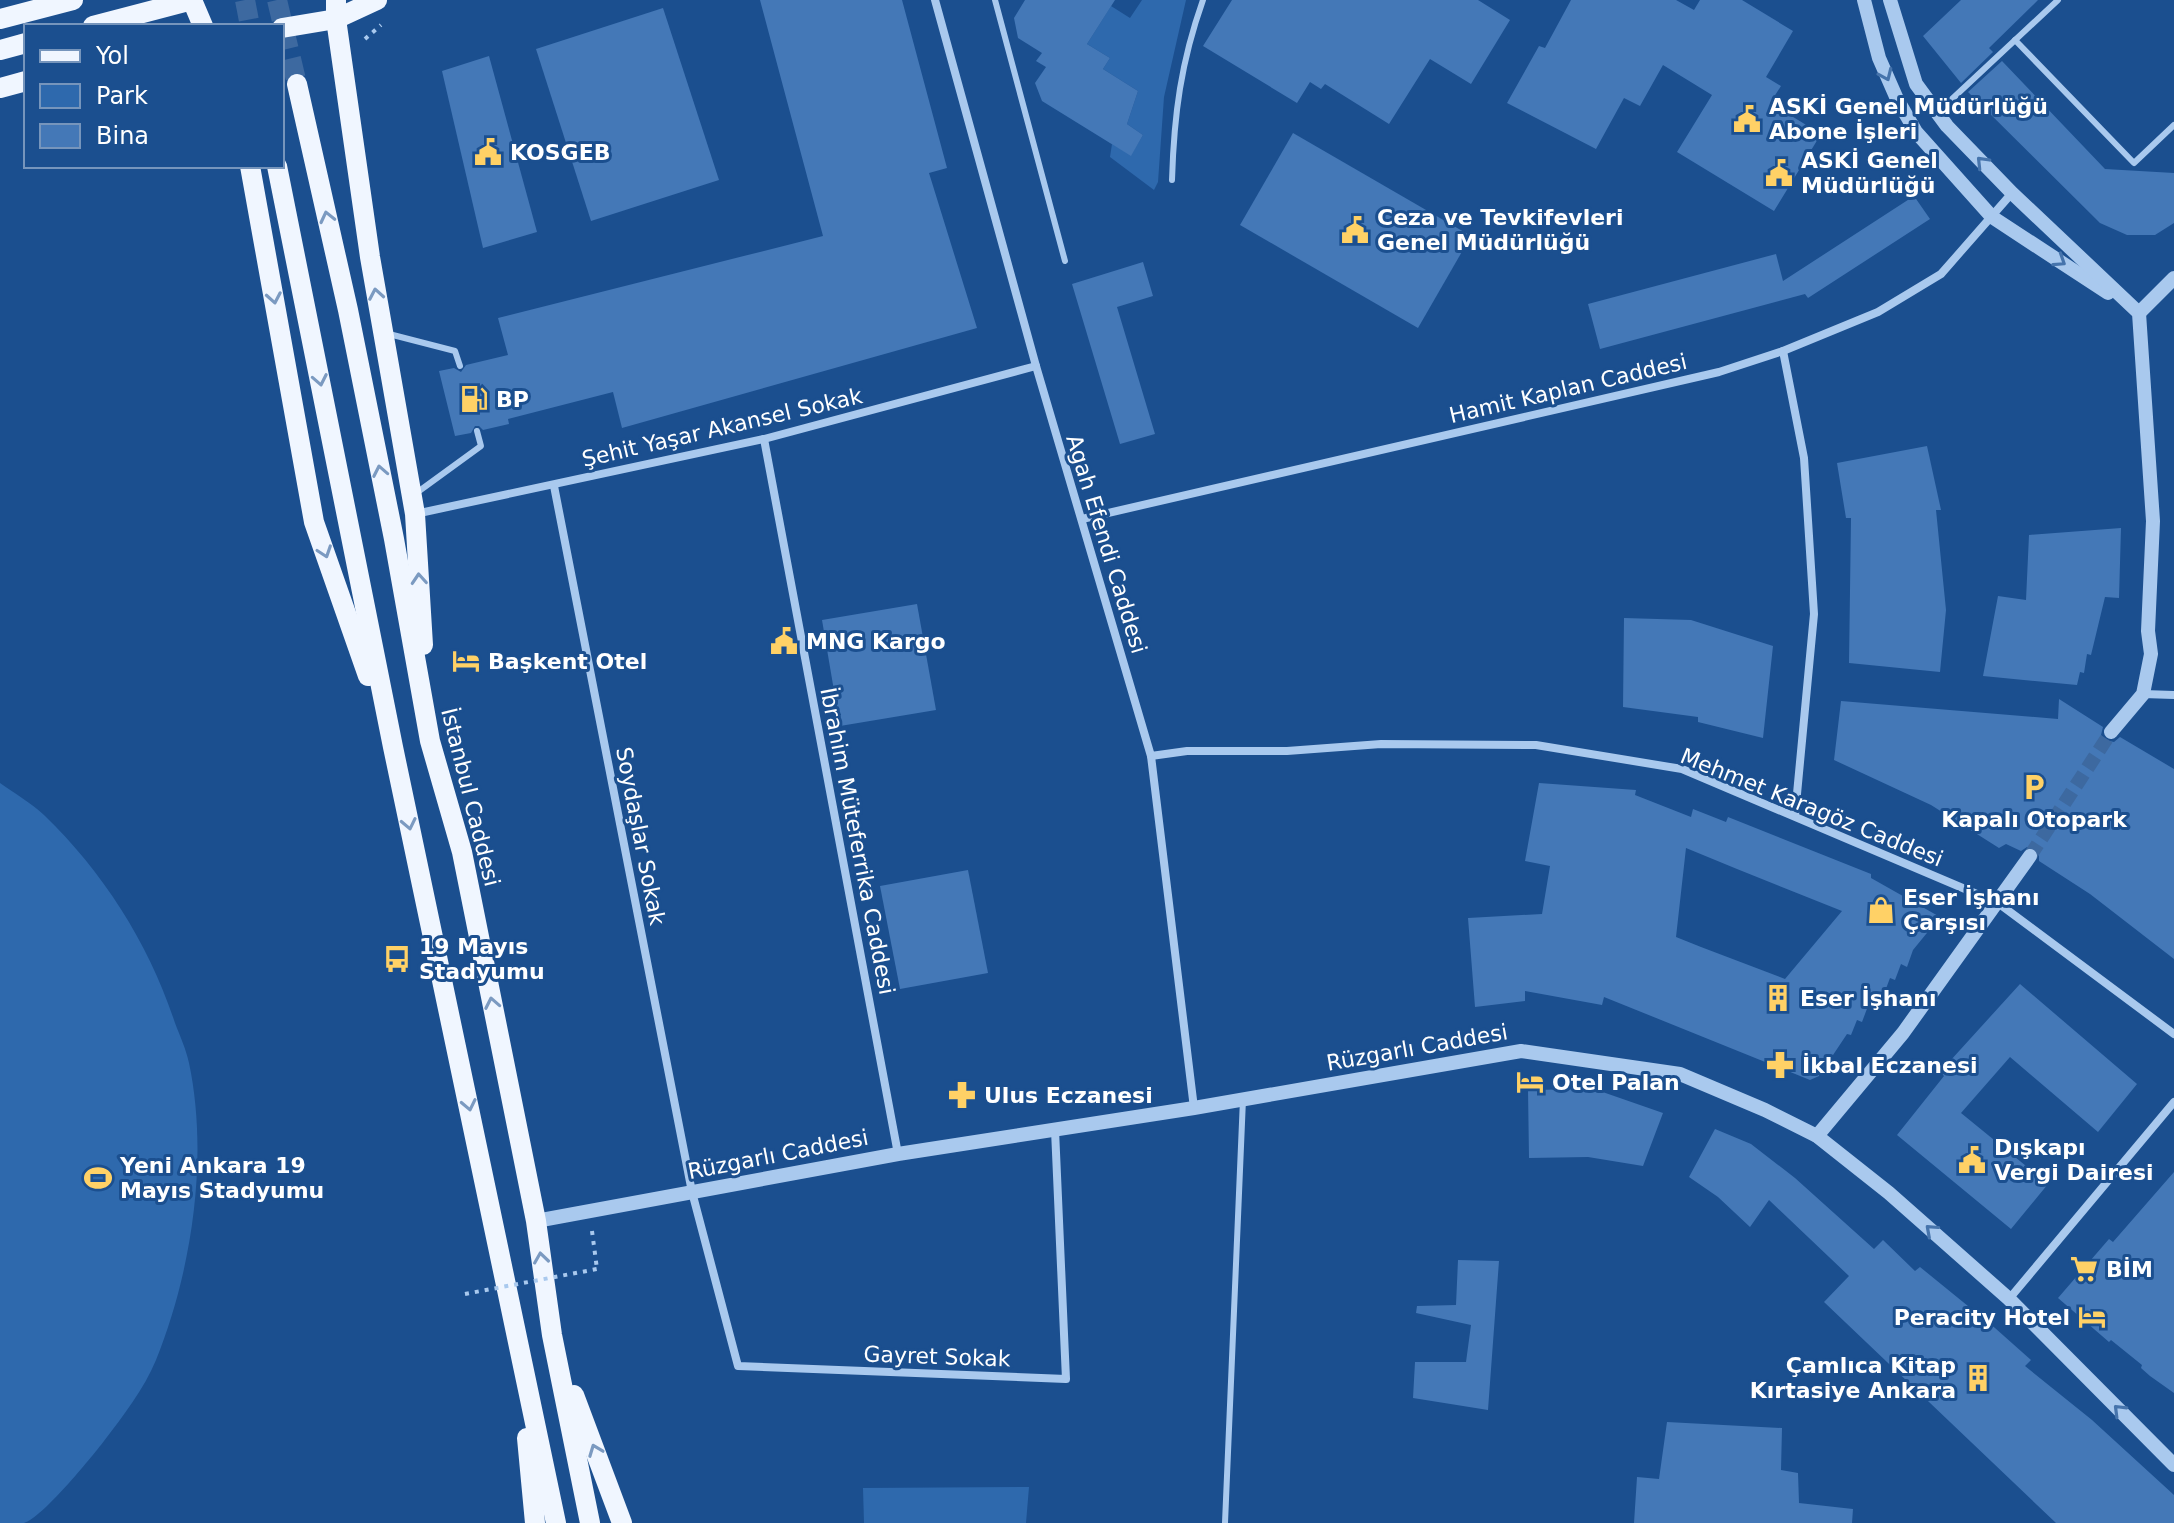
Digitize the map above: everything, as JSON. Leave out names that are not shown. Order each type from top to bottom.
[{"type":"main road","points":[[0,19],[73,0]]},
{"type":"main road","points":[[101,24],[192,0],[202,24]]},
{"type":"main road","points":[[284,27],[377,0]]},
{"type":"main road","points":[[336,10],[383,333],[414,505],[430,741]]},
{"type":"main road","points":[[0,50],[24,44]]},
{"type":"main road","points":[[0,88],[24,82]]},
{"type":"main road","name":"İstanbul Caddesi","points":[[297,84],[348,310],[430,741],[462,852],[536,1221],[552,1335],[590,1523]]},
{"type":"main road","points":[[250,168],[314,522],[393,747]]},
{"type":"main road","points":[[277,168],[393,747],[556,1523]]},
{"type":"main road","name":"İstanbul Caddesi","points":[[552,1335],[622,1523]]},
{"type":"main road","points":[[519,1342],[535,1523]]},
{"type":"street","name":"Agah Efendi Caddesi","points":[[935,0],[1036,366],[1151,756],[1194,1108]]},
{"type":"street","points":[[1864,0],[1879,58],[1916,132],[1992,217],[2139,313]]},
{"type":"street","points":[[1890,0],[1916,84],[1937,113],[2012,193],[2139,313],[2153,521],[2148,631],[2151,654],[2143,694],[2111,732]]},
{"type":"street","name":"Hamit Kaplan Caddesi","points":[[1082,519],[1719,372],[1783,351],[1878,312],[1941,274],[2012,193]]},
{"type":"street","points":[[2139,313],[2174,278]]},
{"type":"street","points":[[1783,351],[1804,458],[1814,614],[1795,815]]},
{"type":"street","name":"Şehit Yaşar Akansel Sokak","points":[[414,505],[554,486],[764,439],[1036,366]]},
{"type":"street","name":"İbrahim Müteferrika Caddesi","points":[[764,439],[898,1154]]},
{"type":"street","name":"Soydaşlar Sokak","points":[[554,486],[692,1192]]},
{"type":"street","points":[[2143,694],[2174,695]]},
{"type":"street","name":"Mehmet Karagöz Caddesi","points":[[1151,756],[1187,751],[1287,751],[1381,744],[1536,745],[1682,769],[1998,903],[2174,1034]]},
{"type":"street","points":[[1817,1136],[1903,1033],[2030,856]]},
{"type":"street","name":"Rüzgarlı Caddesi","points":[[536,1221],[898,1154],[1194,1108],[1521,1051],[1680,1074],[1817,1136],[1889,1193],[2009,1299],[2174,1465]]},
{"type":"street","points":[[2009,1299],[2174,1102]]},
{"type":"street","name":"Gayret Sokak","points":[[692,1192],[738,1366],[1066,1379],[1055,1130]]},
{"type":"lane","points":[[995,0],[1065,261]]},
{"type":"lane","points":[[1172,180],[1173,127],[1184,57],[1203,0]]},
{"type":"lane","points":[[1937,113],[2058,0]]},
{"type":"lane","points":[[2015,40],[2134,163],[2174,125]]},
{"type":"lane","points":[[383,333],[455,351],[460,366]]},
{"type":"lane","points":[[414,505],[481,446],[477,431]]},
{"type":"lane","points":[[1225,1523],[1243,1099]]},
{"type":"path","points":[[365,39],[383,23]]},
{"type":"path","points":[[465,1294],[597,1269],[589,1213]]},
{"type":"green space","points":[[1142,0],[1186,0],[1164,97],[1158,182],[1154,190],[1110,157],[1112,144],[1131,155],[1143,135],[1127,124],[1138,91],[1103,69],[1110,58],[1087,44],[1111,6],[1130,18]]},
{"type":"green space","name":"Yeni Ankara 19 Mayıs Stadyumu","points":[[0,783],[39,811],[66,837],[105,885],[138,938],[164,994],[189,1063],[197,1137],[197,1175],[188,1252],[169,1326],[156,1360],[133,1402],[98,1449],[54,1499],[24,1523],[0,1523]]},
{"type":"green space","points":[[1029,1487],[1026,1523],[864,1523],[863,1488]]},
{"type":"building","points":[[760,0],[902,0],[947,168],[929,173],[977,328],[622,428],[613,392],[508,419],[509,424],[483,430],[475,426],[471,433],[455,436],[439,371],[454,368],[461,372],[466,365],[508,355],[498,318],[823,236]]},
{"type":"building","points":[[1025,0],[1115,0],[1087,44],[1110,58],[1103,69],[1138,91],[1127,124],[1143,135],[1131,156],[1042,101],[1035,83],[1046,67],[1036,61],[1042,53],[1018,38],[1014,18]]},
{"type":"building","points":[[1232,0],[1478,0],[1510,20],[1471,84],[1430,59],[1389,124],[1325,84],[1321,89],[1310,82],[1297,103],[1203,46]]},
{"type":"building","points":[[1571,0],[1676,0],[1694,10],[1700,0],[1742,0],[1793,31],[1766,77],[1781,86],[1770,103],[1821,134],[1774,211],[1677,152],[1712,95],[1663,65],[1640,106],[1624,98],[1596,149],[1507,103],[1539,46],[1545,48]]},
{"type":"building","points":[[1961,0],[2038,0],[1989,48],[1993,52],[1961,83],[1923,36]]},
{"type":"building","points":[[663,8],[719,180],[591,221],[536,49]]},
{"type":"building","name":"KOSGEB","points":[[489,56],[537,232],[483,248],[442,71]]},
{"type":"building","points":[[2002,61],[2105,169],[2174,173],[2174,223],[2155,235],[2127,235],[2100,223],[1968,92]]},
{"type":"building","name":"Ceza ve Tevkifevleri Genel Müdürlüğü","points":[[1293,133],[1471,236],[1418,328],[1240,225]]},
{"type":"building","points":[[1914,196],[1930,219],[1808,298],[1805,294],[1600,349],[1588,304],[1776,254],[1783,281]]},
{"type":"building","points":[[1143,262],[1153,296],[1117,307],[1155,434],[1120,444],[1072,284]]},
{"type":"building","points":[[1927,446],[1941,510],[1936,510],[1946,610],[1940,672],[1849,663],[1851,518],[1846,518],[1837,463]]},
{"type":"building","points":[[2121,528],[2119,598],[2105,597],[2091,655],[2087,654],[2084,673],[2080,672],[2077,685],[1983,676],[1998,596],[2026,600],[2029,535]]},
{"type":"building","points":[[917,604],[936,710],[840,726],[822,620]]},
{"type":"building","points":[[1624,618],[1691,620],[1773,646],[1763,738],[1698,722],[1698,717],[1623,707]]},
{"type":"building","name":"Kapalı Otopark","points":[[2059,699],[2103,727],[2101,735],[2105,740],[2114,742],[2120,737],[2174,769],[2174,959],[2090,894],[2039,861],[2035,848],[2027,847],[2021,851],[2006,844],[1999,848],[1931,805],[1834,760],[1841,701],[2058,719]]},
{"type":"building","points":[[1539,783],[1636,790],[1635,795],[1691,817],[1693,809],[1726,822],[1728,817],[1871,874],[1871,878],[1940,917],[1913,950],[1907,967],[1901,964],[1895,980],[1890,978],[1884,994],[1879,992],[1874,1007],[1868,1006],[1862,1022],[1857,1020],[1851,1035],[1847,1034],[1819,1076],[1810,1080],[1604,997],[1602,1005],[1525,991],[1525,1001],[1475,1007],[1468,918],[1542,914],[1550,866],[1525,861]],"holes":[[[1686,848],[1842,911],[1785,979],[1676,937]]]},
{"type":"building","points":[[968,870],[988,973],[900,989],[880,886]]},
{"type":"building","points":[[2020,984],[2137,1084],[2098,1132],[2010,1057],[1961,1113],[2048,1184],[2011,1229],[1897,1135],[1944,1076],[1940,1072]]},
{"type":"building","points":[[1594,1089],[1663,1113],[1643,1166],[1588,1157],[1529,1158],[1528,1090]]},
{"type":"building","points":[[1715,1129],[1751,1144],[1795,1178],[1874,1249],[1883,1240],[1915,1271],[1920,1267],[1995,1328],[2031,1360],[2025,1366],[2092,1420],[2174,1495],[2174,1523],[2056,1523],[1824,1302],[1849,1276],[1769,1200],[1750,1227],[1718,1197],[1689,1177]]},
{"type":"building","points":[[2174,1172],[2174,1393],[2058,1298],[2109,1239],[2113,1242]]},
{"type":"building","points":[[1458,1260],[1499,1261],[1488,1410],[1413,1398],[1415,1362],[1466,1362],[1471,1325],[1416,1313],[1417,1306],[1456,1305]]},
{"type":"building","points":[[1667,1422],[1782,1428],[1781,1470],[1798,1473],[1799,1503],[1853,1509],[1852,1523],[1634,1523],[1637,1477],[1659,1479]]},
{"type":"tunnel","points":[[245,0],[250,24]]},
{"type":"tunnel","points":[[277,0],[283,24]]},
{"type":"tunnel","points":[[284,29],[297,84]]},
{"type":"tunnel","points":[[2030,856],[2111,732]]},
{"type":"place","name":"ASKİ Genel Müdürlüğü Abone İşleri","points":[[1747,119]]},
{"type":"place","name":"KOSGEB","points":[[488,152]]},
{"type":"place","name":"ASKİ Genel Müdürlüğü","points":[[1779,173]]},
{"type":"place","name":"Ceza ve Tevkifevleri Genel Müdürlüğü","points":[[1355,230]]},
{"type":"place","name":"BP","points":[[474,399]]},
{"type":"place","name":"MNG Kargo","points":[[784,641]]},
{"type":"place","name":"Başkent Otel","points":[[466,661]]},
{"type":"place","name":"Kapalı Otopark","points":[[2034,787]]},
{"type":"place","name":"Eser İşhanı Çarşısı","points":[[1881,910]]},
{"type":"place","name":"19 Mayıs Stadyumu","points":[[397,959]]},
{"type":"place","name":"Eser İşhanı","points":[[1778,998]]},
{"type":"place","name":"İkbal Eczanesi","points":[[1780,1065]]},
{"type":"place","name":"Otel Palan","points":[[1530,1082]]},
{"type":"place","name":"Ulus Eczanesi","points":[[962,1095]]},
{"type":"place","name":"Dışkapı Vergi Dairesi","points":[[1972,1160]]},
{"type":"place","name":"Yeni Ankara 19 Mayıs Stadyumu","points":[[98,1178]]},
{"type":"place","name":"BİM","points":[[2084,1269]]},
{"type":"place","name":"Peracity Hotel","points":[[2092,1317]]},
{"type":"place","name":"Çamlıca Kitap Kırtasiye Ankara","points":[[1978,1378]]}]
